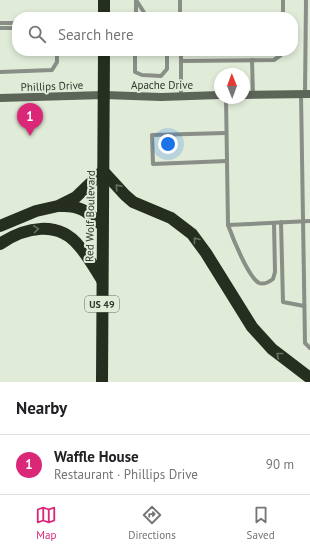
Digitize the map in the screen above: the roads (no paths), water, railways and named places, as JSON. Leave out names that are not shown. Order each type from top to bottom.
[{"type":"highway","points":[[104,0],[104,12]]},
{"type":"highway","name":"Red Wolf Boulevard","points":[[102,382],[104,56]]},
{"type":"highway","points":[[58,206],[76,197],[103,171],[133,202],[170,218],[192,234],[206,252],[252,327],[272,349],[310,378]]},
{"type":"highway","points":[[0,226],[36,211],[58,206],[72,205],[81,208],[102,225]]},
{"type":"highway","points":[[0,244],[18,234],[30,230],[40,228],[52,229],[62,233],[76,243],[102,280]]},
{"type":"street","points":[[253,95],[306,94]]},
{"type":"street","name":"Apache Drive","points":[[104,95],[214,95]]},
{"type":"street","name":"Phillips Drive","points":[[0,98],[104,95]]},
{"type":"lane","points":[[136,0],[136,12]]},
{"type":"lane","points":[[136,0],[144,12]]},
{"type":"lane","points":[[180,0],[180,12]]},
{"type":"lane","points":[[283,0],[283,12]]},
{"type":"lane","points":[[306,0],[308,64],[306,94],[304,222],[304,332],[305,343],[310,348]]},
{"type":"lane","points":[[0,23],[12,23]]},
{"type":"lane","points":[[0,28],[12,28]]},
{"type":"lane","points":[[0,72],[52,70],[57,62],[57,56]]},
{"type":"lane","points":[[135,56],[135,72],[142,76],[161,76],[167,69],[167,56]]},
{"type":"lane","points":[[180,56],[181,96]]},
{"type":"lane","points":[[181,61],[274,60],[280,56]]},
{"type":"lane","points":[[252,60],[253,95]]},
{"type":"lane","points":[[226,104],[228,224],[239,252],[251,273],[257,282],[263,284],[273,280],[274,223]]},
{"type":"lane","points":[[226,133],[152,135],[153,164],[226,162]]},
{"type":"lane","points":[[228,224],[310,221]]},
{"type":"lane","points":[[281,222],[283,302],[304,306]]},
{"type":"lane","points":[[304,297],[310,297]]},
{"type":"lane","points":[[304,332],[310,332]]},
{"type":"place","name":"Waffle House","points":[[30,136]]}]
